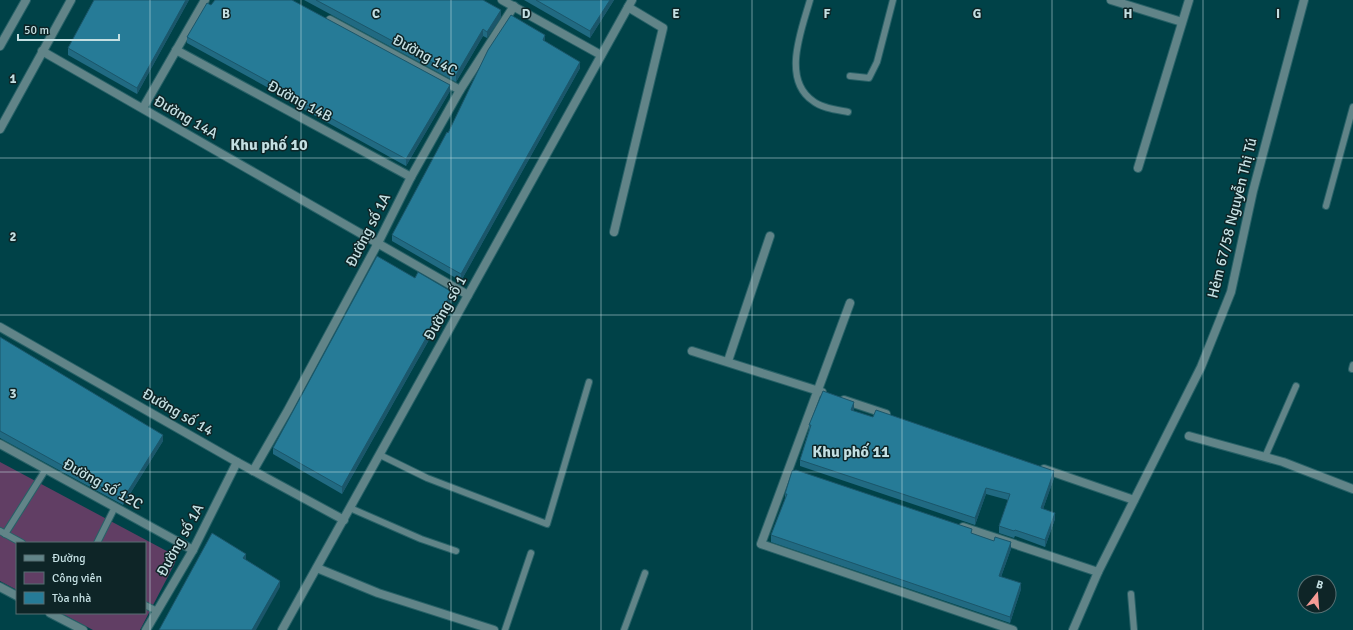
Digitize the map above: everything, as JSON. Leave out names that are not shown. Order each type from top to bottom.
[{"type":"street","points":[[0,46],[26,0]]},
{"type":"street","points":[[0,129],[71,0]]},
{"type":"street","points":[[142,108],[205,0]]},
{"type":"street","points":[[502,0],[601,55]]},
{"type":"street","points":[[1111,0],[1182,22]]},
{"type":"street","points":[[1138,168],[1189,0]]},
{"type":"street","name":"Hẻm 67/58 Nguyễn Thị Tú","points":[[1073,630],[1098,572],[1201,367],[1230,292],[1253,191],[1304,0]]},
{"type":"street","points":[[614,232],[663,28],[630,4]]},
{"type":"street","name":"Đường số 1","points":[[282,630],[630,4]]},
{"type":"street","name":"Đường số 1A","points":[[253,471],[288,410],[378,243],[411,177],[460,90],[514,6]]},
{"type":"street","name":"Đường 14C","points":[[320,15],[460,90]]},
{"type":"street","name":"Đường 14B","points":[[176,50],[411,177]]},
{"type":"street","name":"Đường 14A","points":[[42,52],[468,295]]},
{"type":"street","points":[[728,361],[770,236]]},
{"type":"street","points":[[850,303],[817,390],[793,470],[761,544],[1013,630]]},
{"type":"street","name":"Đường số 14","points":[[0,327],[253,471],[344,520]]},
{"type":"street","points":[[692,351],[817,390],[891,416]]},
{"type":"street","points":[[1189,436],[1265,457],[1353,489]]},
{"type":"street","name":"Đường số 12C","points":[[0,444],[192,550]]},
{"type":"street","name":"Đường số 1A","points":[[146,630],[192,550],[237,462]]},
{"type":"street","points":[[1038,467],[1134,500]]},
{"type":"street","points":[[955,524],[1098,572]]},
{"type":"street","points":[[317,568],[378,593],[494,630]]},
{"type":"street","points":[[0,587],[16,595]]},
{"type":"street","points":[[59,615],[83,630]]},
{"type":"lane","points":[[810,0],[797,51],[796,68],[800,88],[813,102],[848,112]]},
{"type":"lane","points":[[850,76],[868,78],[877,62],[893,0]]},
{"type":"lane","points":[[1326,206],[1353,107]]},
{"type":"lane","points":[[380,455],[427,478],[547,524],[589,382]]},
{"type":"lane","points":[[1265,457],[1296,386]]},
{"type":"lane","points":[[20,542],[2,533],[46,469]]},
{"type":"lane","points":[[98,542],[115,507]]},
{"type":"lane","points":[[350,508],[421,539],[456,551]]},
{"type":"lane","points":[[505,630],[531,553]]},
{"type":"lane","points":[[624,630],[645,573]]},
{"type":"lane","points":[[1131,594],[1134,630]]},
{"type":"lane","points":[[146,606],[157,611]]},
{"type":"green space","points":[[0,462],[176,556],[175,563],[140,630],[93,630],[63,614],[146,614],[146,542],[16,542],[16,589],[0,581]]},
{"type":"building","points":[[94,0],[186,0],[137,88],[68,48]]},
{"type":"building","points":[[215,0],[292,0],[450,85],[406,159],[303,103],[304,101],[187,37],[207,3],[211,5]]},
{"type":"building","points":[[316,0],[483,0],[501,10],[487,32],[483,29],[456,75]]},
{"type":"building","points":[[536,0],[610,0],[590,31]]},
{"type":"building","points":[[511,15],[545,35],[543,40],[580,62],[461,274],[392,235],[447,132],[448,133],[488,50]]},
{"type":"building","points":[[377,256],[415,278],[418,272],[452,292],[342,487],[273,448]]},
{"type":"building","points":[[0,337],[163,435],[123,499],[0,431]]},
{"type":"building","points":[[823,391],[854,402],[851,410],[873,417],[876,410],[1054,471],[1041,508],[1055,513],[1045,540],[999,526],[1010,494],[986,488],[975,518],[800,460],[811,425],[809,425]]},
{"type":"building","points":[[796,470],[972,529],[971,533],[994,541],[995,537],[1011,542],[999,576],[1021,583],[1010,617],[771,535],[787,494],[785,494],[792,471]]},
{"type":"building","points":[[212,533],[246,554],[243,558],[280,581],[252,630],[159,630]]},
{"type":"district","name":"Khu phố 10","points":[[269,145]]},
{"type":"district","name":"Khu phố 11","points":[[851,452]]}]
